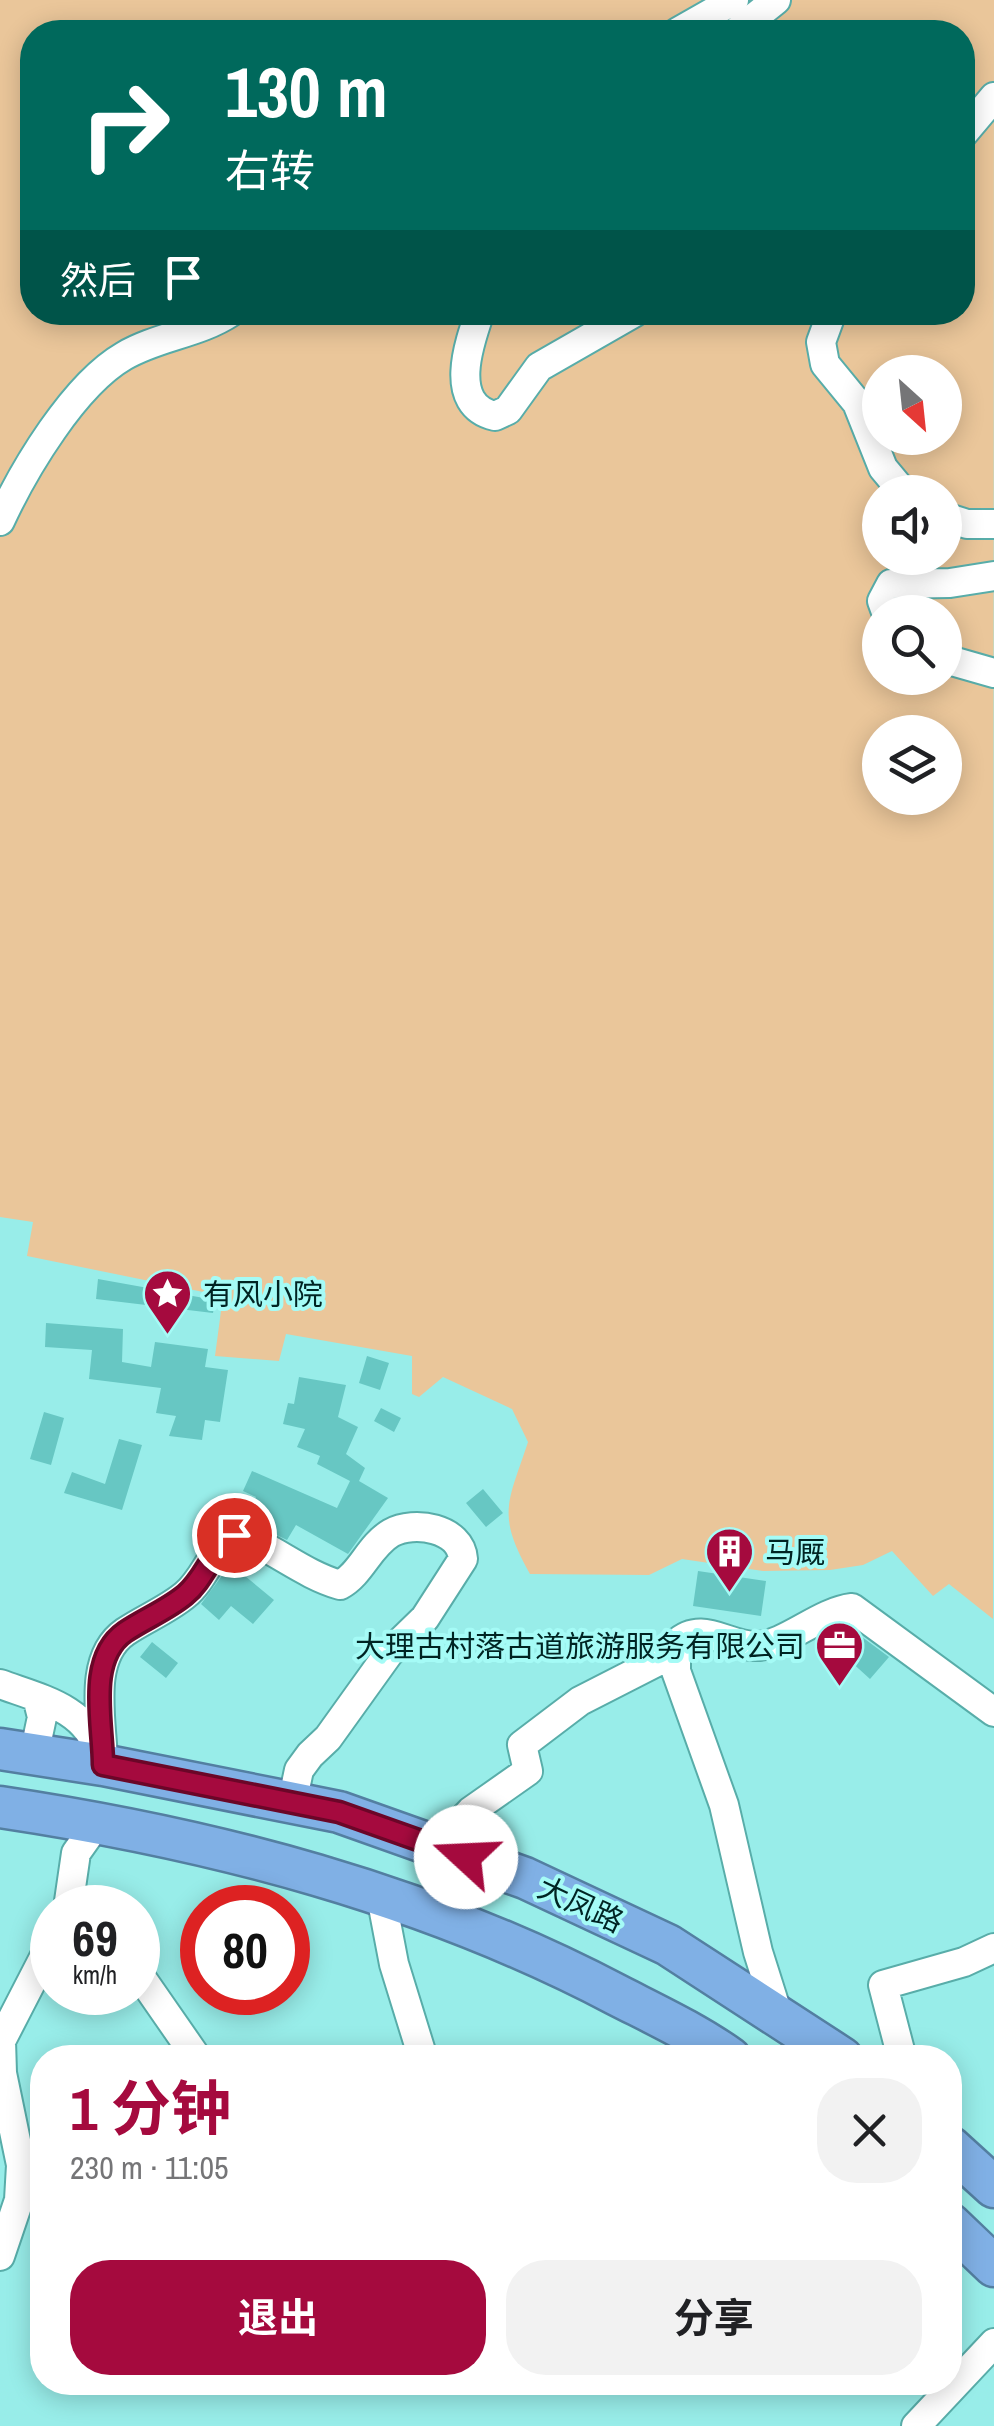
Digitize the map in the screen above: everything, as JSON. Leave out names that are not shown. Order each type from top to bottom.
[{"type":"highway","name":"大凤路","points":[[17,1752],[339,1812],[525,1878],[668,1945],[824,2045]]},
{"type":"highway","points":[[98,1822],[103,1765]]},
{"type":"highway","points":[[0,1808],[98,1822],[299,1868],[560,1965],[706,2045]]},
{"type":"highway","points":[[962,2158],[994,2187]]},
{"type":"highway","points":[[962,2235],[994,2266]]},
{"type":"street","points":[[699,20],[734,0]]},
{"type":"street","points":[[751,20],[776,0]]},
{"type":"street","points":[[975,120],[994,97]]},
{"type":"street","points":[[0,521],[56,427],[108,367],[126,354],[210,325]]},
{"type":"street","points":[[476,325],[465,360],[464,381],[474,403],[495,416],[508,410],[539,368],[613,325]]},
{"type":"street","points":[[827,325],[821,342],[826,364],[857,404],[889,475]]},
{"type":"street","points":[[962,522],[994,524]]},
{"type":"street","points":[[886,595],[892,584],[950,583],[994,576]]},
{"type":"street","points":[[962,664],[994,673]]},
{"type":"street","points":[[103,1765],[100,1669],[110,1648],[120,1635],[188,1593],[224,1541],[234,1535],[244,1537],[290,1566],[340,1585],[394,1531],[415,1526],[438,1530],[458,1544],[463,1559],[425,1618],[389,1653],[328,1738],[299,1770],[292,1802]]},
{"type":"street","points":[[437,1847],[471,1810],[528,1771],[522,1745],[580,1700],[674,1653],[685,1636],[701,1633],[763,1646],[826,1614],[852,1608],[994,1712]]},
{"type":"street","points":[[674,1653],[676,1671],[724,1805],[758,1952],[777,2012]]},
{"type":"street","points":[[0,1684],[77,1714],[95,1736],[103,1765]]},
{"type":"street","points":[[17,1752],[42,1717],[36,1697]]},
{"type":"street","points":[[71,1885],[76,1853],[98,1822]]},
{"type":"street","points":[[381,1896],[394,1964],[419,2045]]},
{"type":"street","points":[[899,2045],[883,1985],[964,1962],[994,1948]]},
{"type":"street","points":[[0,2256],[12,2225],[21,2165],[2,2073],[2,2041],[30,1986]]},
{"type":"street","points":[[160,2005],[188,2045]]},
{"type":"street","points":[[962,2377],[994,2343]]},
{"type":"street","points":[[916,2426],[945,2395]]},
{"type":"shaded area","points":[[0,0],[994,0],[993,1619],[949,1584],[933,1596],[892,1551],[863,1565],[830,1570],[763,1571],[682,1559],[649,1575],[530,1574],[509,1522],[511,1495],[528,1442],[512,1409],[443,1377],[419,1397],[412,1394],[412,1356],[286,1334],[279,1361],[215,1356],[223,1296],[27,1256],[33,1222],[0,1217]]},
{"type":"building","points":[[98,1279],[215,1300],[213,1313],[96,1299]]},
{"type":"building","points":[[46,1323],[123,1329],[122,1362],[151,1367],[155,1342],[208,1349],[205,1367],[228,1370],[220,1422],[205,1420],[202,1440],[169,1436],[176,1416],[156,1413],[161,1388],[89,1379],[92,1350],[45,1347]]},
{"type":"building","points":[[367,1356],[389,1363],[380,1390],[359,1383]]},
{"type":"building","points":[[299,1377],[346,1385],[338,1417],[358,1427],[346,1454],[365,1468],[359,1481],[388,1498],[348,1554],[296,1525],[287,1540],[243,1519],[256,1497],[243,1491],[252,1471],[337,1508],[350,1481],[317,1464],[320,1456],[297,1447],[305,1429],[283,1424],[288,1403],[294,1404]]},
{"type":"building","points":[[381,1408],[401,1418],[394,1432],[374,1421]]},
{"type":"building","points":[[44,1412],[64,1418],[51,1465],[30,1459]]},
{"type":"building","points":[[119,1439],[142,1445],[122,1510],[64,1493],[72,1472],[105,1484]]},
{"type":"building","points":[[483,1489],[503,1513],[486,1527],[466,1503]]},
{"type":"building","points":[[238,1554],[255,1562],[245,1576],[274,1600],[253,1624],[231,1606],[219,1620],[201,1604]]},
{"type":"building","name":"马厩","points":[[698,1571],[766,1581],[761,1616],[693,1606]]},
{"type":"building","points":[[854,1631],[889,1657],[870,1679],[838,1650]]},
{"type":"building","points":[[152,1642],[178,1663],[166,1678],[140,1657]]},
{"type":"place","name":"有风小院","points":[[168,1336]]},
{"type":"place","name":"马厩","points":[[730,1594]]},
{"type":"place","name":"大理古村落古道旅游服务有限公司","points":[[840,1688]]},
{"type":"route","points":[[234,1535],[224,1541],[188,1593],[120,1635],[110,1648],[100,1669],[103,1765],[339,1812],[466,1857]]}]
